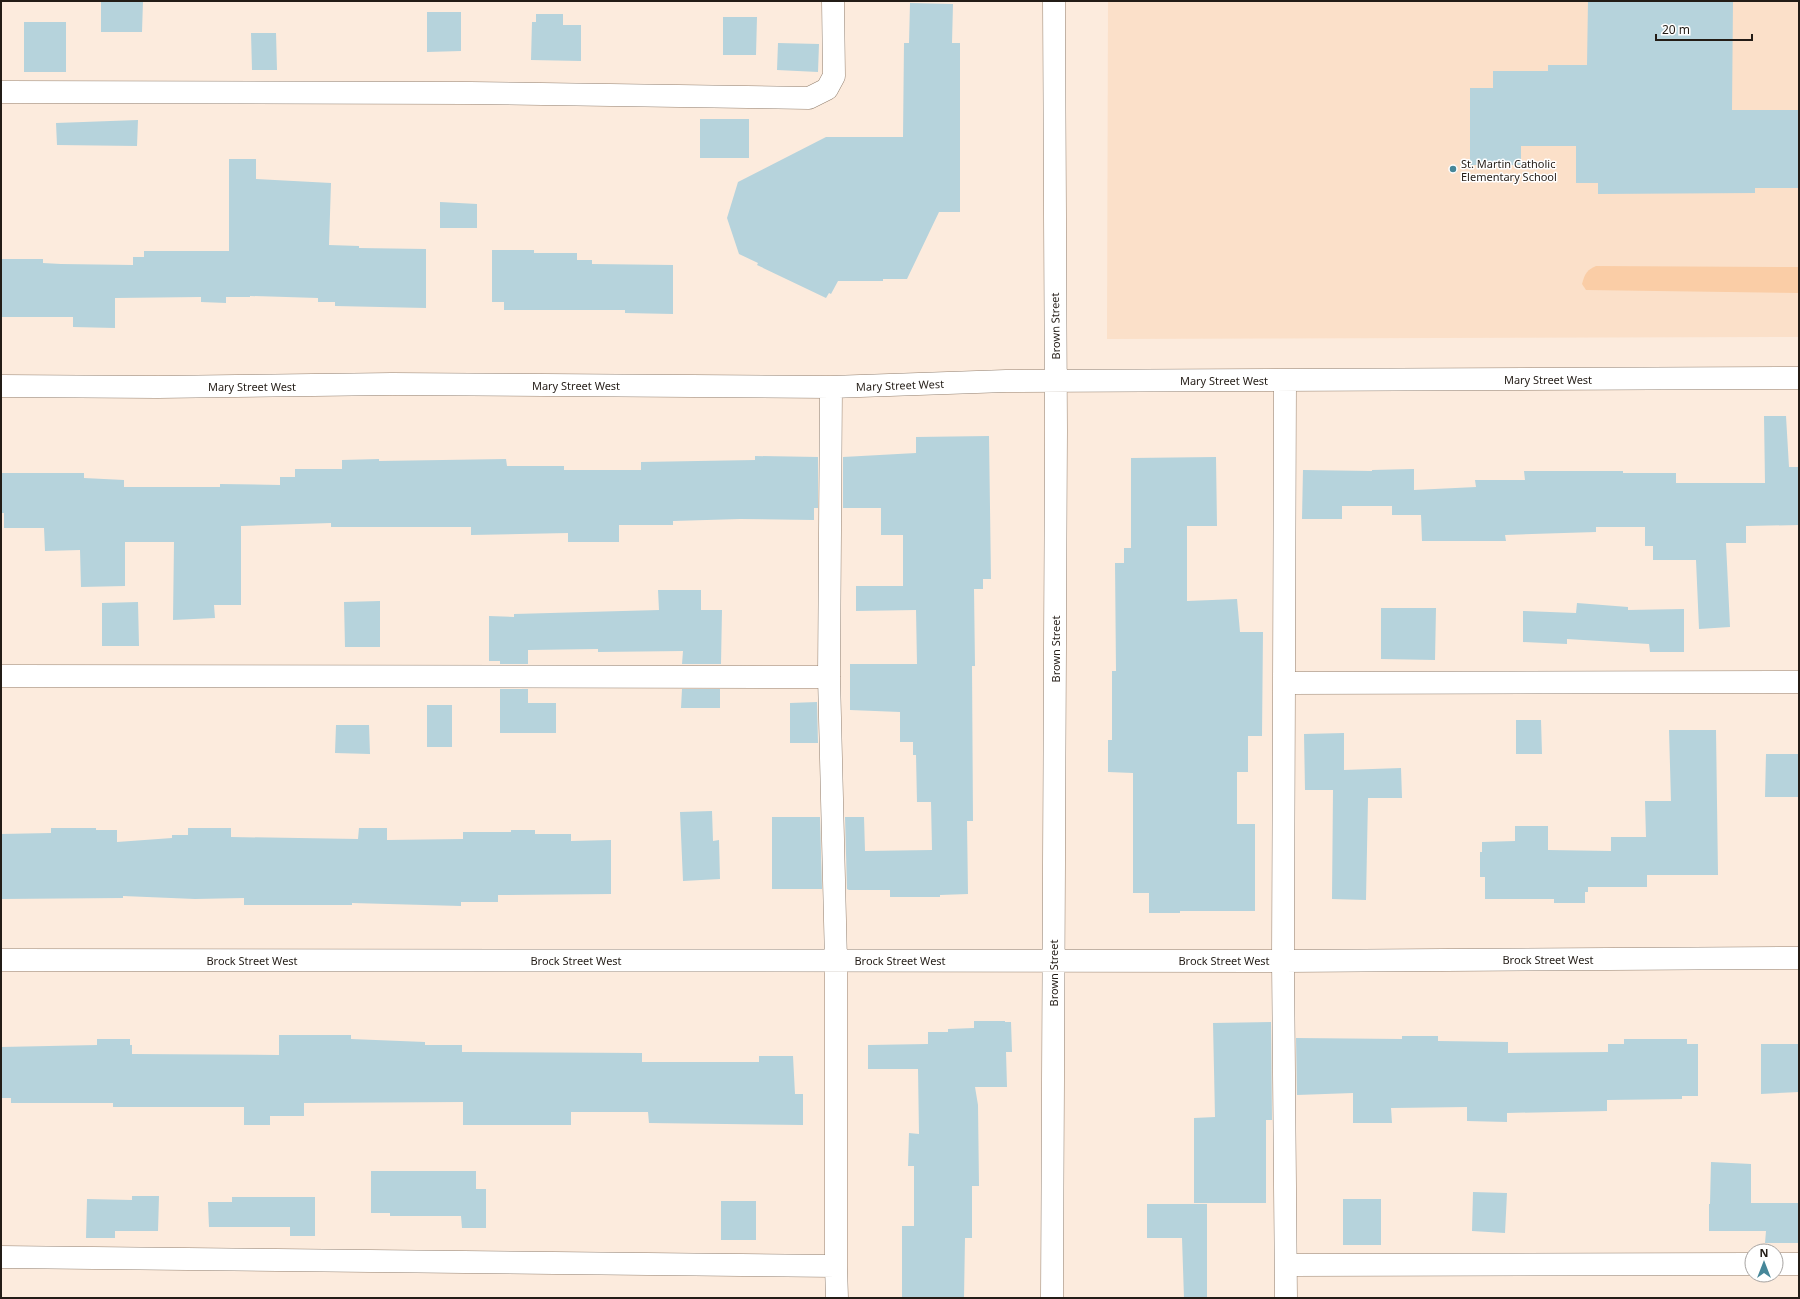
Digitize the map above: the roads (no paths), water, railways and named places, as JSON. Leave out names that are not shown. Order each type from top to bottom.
[{"type":"street","points":[[1,92],[470,93],[809,98],[827,90],[834,76],[834,1]]},
{"type":"street","name":"Brown Street","points":[[1052,1298],[1056,381],[1054,1]]},
{"type":"street","name":"Mary Street West","points":[[1,386],[158,387],[392,384],[831,387],[1056,381],[1799,378]]},
{"type":"street","points":[[1285,380],[1282,961],[1286,1298]]},
{"type":"street","points":[[831,387],[829,677],[836,961],[837,1298]]},
{"type":"street","points":[[1,676],[829,677]]},
{"type":"street","points":[[1284,683],[1799,682]]},
{"type":"street","name":"Brock Street West","points":[[1,960],[1282,961],[1799,958]]},
{"type":"street","points":[[1,1257],[836,1266]]},
{"type":"street","points":[[1286,1265],[1744,1264]]},
{"type":"street","points":[[1784,1264],[1799,1264]]},
{"type":"place","name":"St. Martin Catholic Elementary School","points":[[1453,169]]}]
